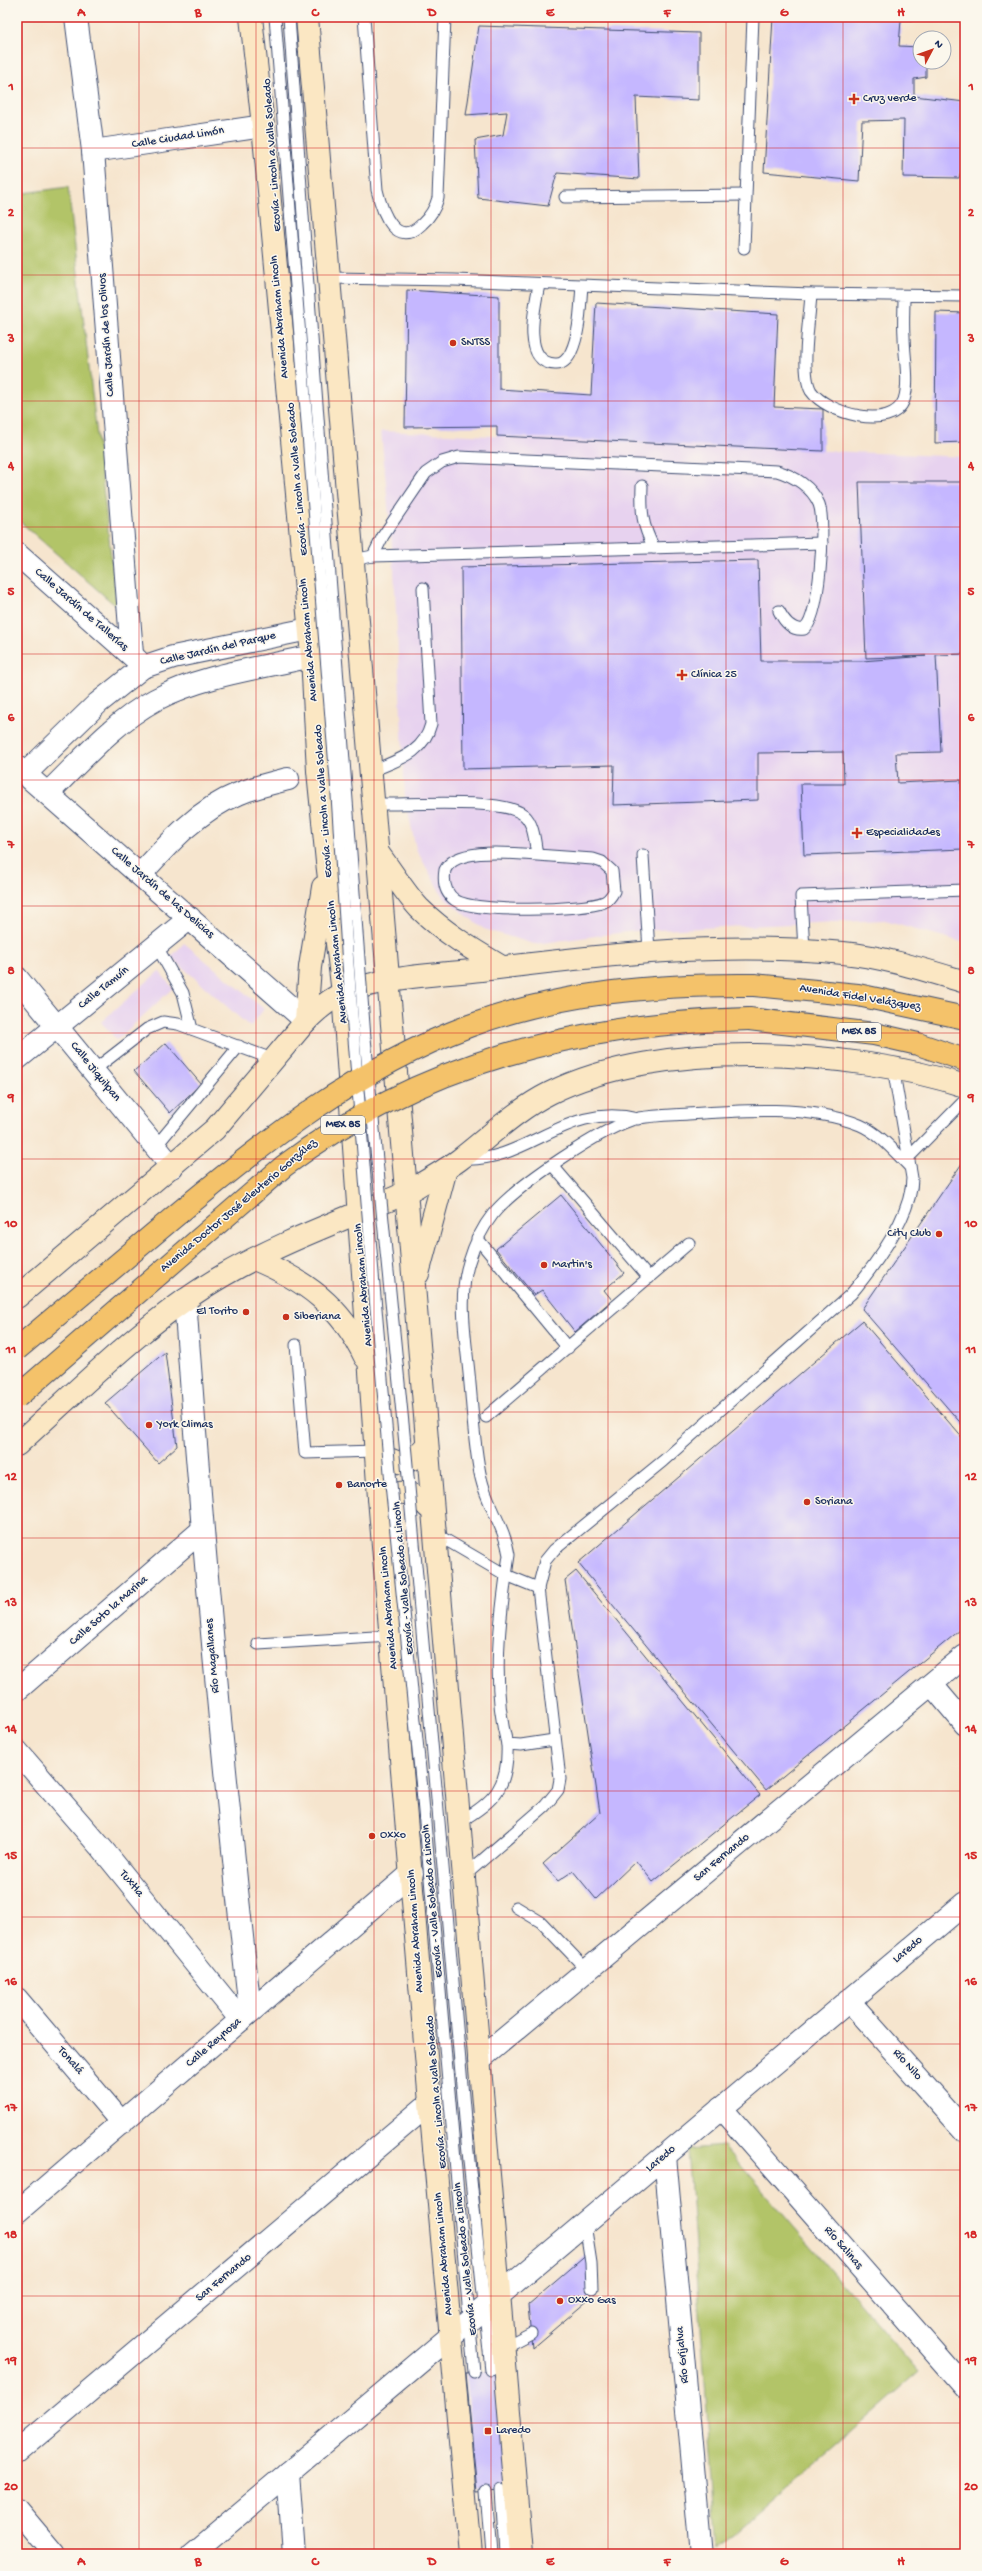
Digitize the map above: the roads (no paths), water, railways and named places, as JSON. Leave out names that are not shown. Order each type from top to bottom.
[{"type":"highway","name":"Avenida Fidel Velázquez","points":[[17,1349],[202,1194],[295,1120],[327,1099],[440,1038],[517,1011],[584,995],[694,984],[754,985],[858,995],[965,1018]]},
{"type":"highway","name":"Avenida Doctor José Eleuterio González","points":[[17,1397],[284,1166],[327,1135],[377,1105],[445,1076],[539,1045],[618,1028],[661,1022],[749,1019],[874,1034],[918,1044],[965,1060]]},
{"type":"main road","name":"Avenida Abraham Lincoln","points":[[250,17],[263,126],[312,656],[318,771],[327,862],[343,993],[379,1498],[470,2554]]},
{"type":"main road","points":[[307,17],[330,278],[363,558],[370,772],[407,1192],[432,1511],[479,2060],[484,2307],[504,2347],[521,2554]]},
{"type":"main road","points":[[378,853],[418,907],[455,938],[502,967]]},
{"type":"main road","points":[[306,1021],[310,967],[327,862]]},
{"type":"main road","points":[[17,1297],[215,1129],[272,1059],[306,1021],[327,1003],[343,993],[388,981],[502,967],[648,951],[736,947],[844,953],[889,960],[965,982]]},
{"type":"main road","points":[[17,1445],[98,1371],[184,1300],[254,1259],[407,1192],[453,1164],[521,1110],[549,1094],[582,1079],[615,1069],[671,1060],[745,1056],[828,1060],[893,1067],[965,1086]]},
{"type":"main road","points":[[414,1291],[453,1164]]},
{"type":"main road","points":[[254,1259],[281,1270],[307,1286],[326,1302],[343,1320],[355,1336],[371,1369]]},
{"type":"main road","points":[[376,1451],[393,1461],[403,1464],[410,1462],[427,1445]]},
{"type":"main road","points":[[379,1498],[395,1493],[414,1493],[432,1511]]},
{"type":"street","name":"Calle Jardín de los Olivos","points":[[76,17],[93,151],[138,661]]},
{"type":"street","name":"Calle Ciudad Limón","points":[[93,151],[263,126]]},
{"type":"street","name":"Calle Jardín de Tallerías","points":[[17,554],[138,661]]},
{"type":"street","name":"Calle Jardín del Parque","points":[[21,771],[98,703],[138,661],[173,657],[309,629]]},
{"type":"street","points":[[204,650],[208,680]]},
{"type":"street","points":[[48,793],[117,727],[155,700],[183,688],[208,680],[312,656]]},
{"type":"street","points":[[98,703],[117,727]]},
{"type":"street","name":"Calle Jardín de las Delicias","points":[[21,771],[141,874],[306,1021]]},
{"type":"street","points":[[141,874],[182,830],[218,804],[238,794],[288,779]]},
{"type":"street","name":"Calle Tamuín","points":[[17,1059],[190,918]]},
{"type":"street","name":"Calle Jiquilpan","points":[[17,978],[58,1026],[172,1167]]},
{"type":"street","name":"Río Magallanes","points":[[184,1300],[202,1532],[245,2016]]},
{"type":"street","name":"Calle Soto la Marina","points":[[17,1690],[202,1532]]},
{"type":"street","name":"San Fernando","points":[[479,2060],[932,1685],[965,1656]]},
{"type":"street","points":[[932,1685],[965,1724]]},
{"type":"street","name":"Tuxtla","points":[[17,1751],[245,2016]]},
{"type":"street","name":"Calle Reynosa","points":[[17,2212],[412,1873]]},
{"type":"street","name":"Laredo","points":[[192,2554],[965,1903]]},
{"type":"street","name":"Tonalá","points":[[17,1999],[122,2123]]},
{"type":"street","name":"Río Nilo","points":[[848,2000],[965,2131]]},
{"type":"street","name":"San Fernando","points":[[17,2452],[430,2103]]},
{"type":"street","name":"Río Salinas","points":[[721,2108],[965,2387]]},
{"type":"street","name":"Río Grijalva","points":[[665,2156],[701,2554]]},
{"type":"street","points":[[288,2473],[294,2554]]},
{"type":"street","points":[[17,2510],[54,2554]]},
{"type":"lane","name":"Ecovía - Lincoln a Valle Soleado","points":[[275,17],[334,756],[347,951],[367,1203],[392,1484],[422,1789],[484,2307],[474,2372]]},
{"type":"lane","name":"Ecovía - Valle Soleado a Lincoln","points":[[289,17],[364,1038],[406,1446],[436,1787],[491,2370]]},
{"type":"lane","points":[[364,17],[377,190],[386,216],[397,231],[404,233],[413,231],[427,219],[434,210],[438,198],[445,17]]},
{"type":"lane","points":[[744,248],[753,17]]},
{"type":"lane","points":[[565,196],[745,195]]},
{"type":"lane","points":[[330,278],[454,280],[539,285],[904,297],[965,296]]},
{"type":"lane","points":[[539,285],[533,328],[534,348],[542,360],[555,364],[561,364],[566,359],[575,343],[582,286]]},
{"type":"lane","points":[[811,294],[806,364],[811,390],[830,407],[857,416],[870,417],[883,416],[897,409],[905,394],[904,297]]},
{"type":"lane","points":[[363,558],[383,536],[426,473],[442,462],[460,457],[689,465],[777,471],[796,479],[814,495],[821,512],[822,543],[814,609],[808,627],[800,630],[790,626],[779,611]]},
{"type":"lane","points":[[642,486],[641,510],[644,527],[654,548]]},
{"type":"lane","points":[[363,558],[822,543]]},
{"type":"lane","points":[[370,772],[416,750],[423,744],[431,724],[423,588]]},
{"type":"lane","points":[[373,804],[504,805],[525,816],[533,834],[537,855]]},
{"type":"lane","points":[[478,854],[537,855],[593,859],[602,862],[612,871],[614,891],[608,899],[600,903],[545,909],[488,909],[460,903],[455,900],[446,888],[445,870],[454,860],[478,854]]},
{"type":"lane","points":[[643,855],[648,951]]},
{"type":"lane","points":[[804,950],[801,896],[965,890]]},
{"type":"lane","points":[[156,945],[183,993],[192,1029]]},
{"type":"lane","points":[[94,1070],[147,1029],[163,1022],[192,1029],[272,1059]]},
{"type":"lane","points":[[156,1146],[208,1087],[239,1046]]},
{"type":"lane","points":[[463,1876],[554,1797],[560,1779],[554,1740],[538,1588],[545,1561],[554,1550],[658,1466],[824,1321],[864,1279],[906,1209],[912,1190],[909,1162],[893,1067]]},
{"type":"lane","points":[[909,1162],[965,1100]]},
{"type":"lane","points":[[453,1164],[498,1155],[588,1117],[619,1114],[638,1118],[727,1111],[799,1113],[828,1116],[862,1125],[909,1162]]},
{"type":"lane","points":[[459,1822],[484,1806],[496,1795],[505,1773],[507,1744],[500,1702],[499,1670],[500,1632],[509,1554],[507,1542],[488,1500],[481,1478],[475,1437],[464,1288],[468,1263],[477,1238],[492,1215],[508,1199],[553,1166],[598,1137],[638,1118]]},
{"type":"lane","points":[[553,1166],[649,1278]]},
{"type":"lane","points":[[477,1238],[568,1348]]},
{"type":"lane","points":[[486,1417],[689,1243]]},
{"type":"lane","points":[[296,1345],[305,1453],[376,1451]]},
{"type":"lane","points":[[434,1533],[506,1575],[538,1588]]},
{"type":"lane","points":[[258,1644],[391,1636]]},
{"type":"lane","points":[[507,1744],[526,1745],[554,1740]]},
{"type":"lane","points":[[516,1907],[541,1922],[587,1970]]},
{"type":"lane","points":[[585,2224],[591,2263],[592,2288]]},
{"type":"lane","points":[[504,2347],[531,2333]]},
{"type":"lane","points":[[501,2490],[505,2554]]},
{"type":"lane","points":[[486,2491],[491,2554]]},
{"type":"place","name":"Cruz verde","points":[[854,99]]},
{"type":"place","name":"SNTSS","points":[[453,343]]},
{"type":"place","name":"Clínica 25","points":[[682,675]]},
{"type":"place","name":"Especialidades","points":[[857,833]]},
{"type":"place","name":"City Club","points":[[939,1234]]},
{"type":"place","name":"Martin's","points":[[544,1265]]},
{"type":"place","name":"El Torito","points":[[246,1312]]},
{"type":"place","name":"Siberiana","points":[[286,1317]]},
{"type":"place","name":"York Climas","points":[[149,1425]]},
{"type":"place","name":"Banorte","points":[[339,1485]]},
{"type":"place","name":"Soriana","points":[[807,1502]]},
{"type":"place","name":"Oxxo","points":[[372,1836]]},
{"type":"place","name":"Oxxo Gas","points":[[560,2301]]},
{"type":"place","name":"Laredo","points":[[488,2431]]}]
